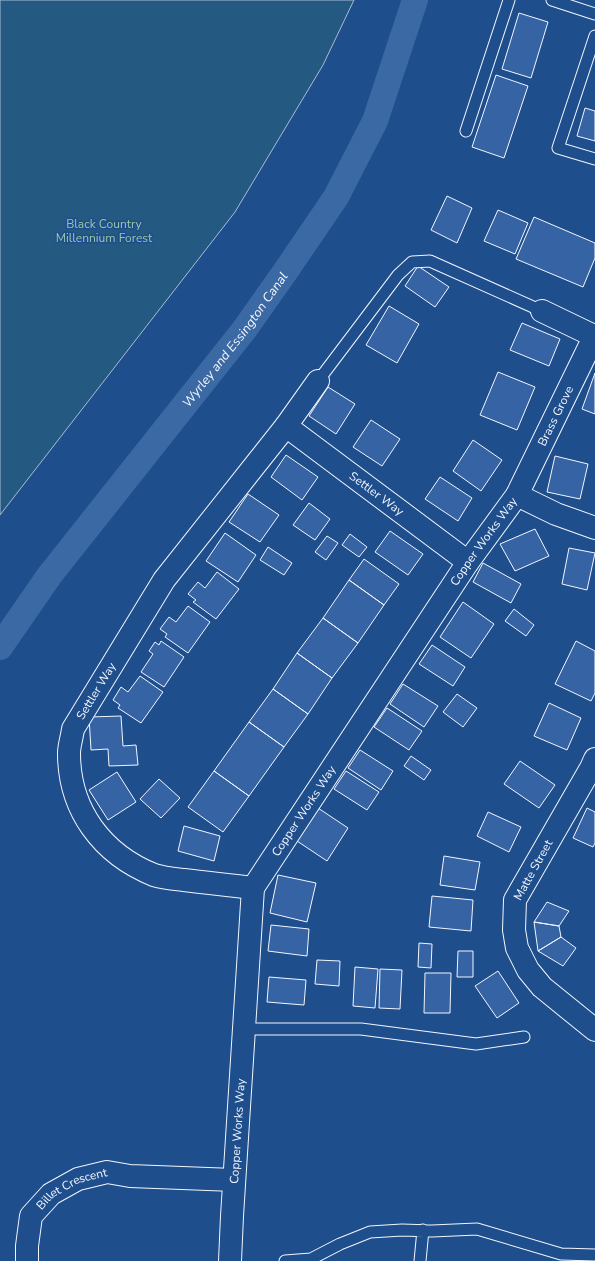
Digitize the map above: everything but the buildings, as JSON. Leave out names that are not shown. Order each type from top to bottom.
[{"type":"street","name":"Brass Grove","points":[[517,495],[595,335],[542,311]]},
{"type":"street","name":"Settler Way","points":[[253,888],[198,882],[155,875],[135,865],[111,849],[89,824],[80,808],[71,776],[69,753],[73,729],[164,580],[286,426],[318,381]]},
{"type":"street","name":"Settler Way","points":[[286,426],[468,562]]},
{"type":"street","name":"Copper Works Way","points":[[230,1261],[253,888],[468,562],[517,495],[556,514],[595,528]]},
{"type":"street","name":"Matte Street","points":[[594,765],[515,900],[514,930],[516,948],[528,970],[542,987],[595,1030]]},
{"type":"street","name":"Billet Crescent","points":[[27,1261],[31,1216],[51,1194],[78,1179],[107,1172],[130,1176],[234,1180]]},
{"type":"lane","points":[[466,131],[509,0]]},
{"type":"lane","points":[[552,0],[595,14]]},
{"type":"lane","points":[[595,36],[558,148],[595,159]]},
{"type":"lane","points":[[318,381],[398,275],[412,262],[430,261],[542,311]]},
{"type":"lane","points":[[244,1029],[360,1029],[476,1044],[524,1037]]},
{"type":"lane","points":[[285,1261],[311,1259],[340,1244],[370,1232],[402,1230],[477,1229],[561,1254],[595,1255]]},
{"type":"lane","points":[[420,1261],[423,1230]]},
{"type":"green space","name":"Black Country Millennium Forest","points":[[0,0],[354,0],[323,65],[235,212],[0,515]]},
{"type":"waterway","name":"Wyrley and Essington Canal","points":[[0,647],[49,576],[244,330],[336,197],[375,121],[415,0]]}]
